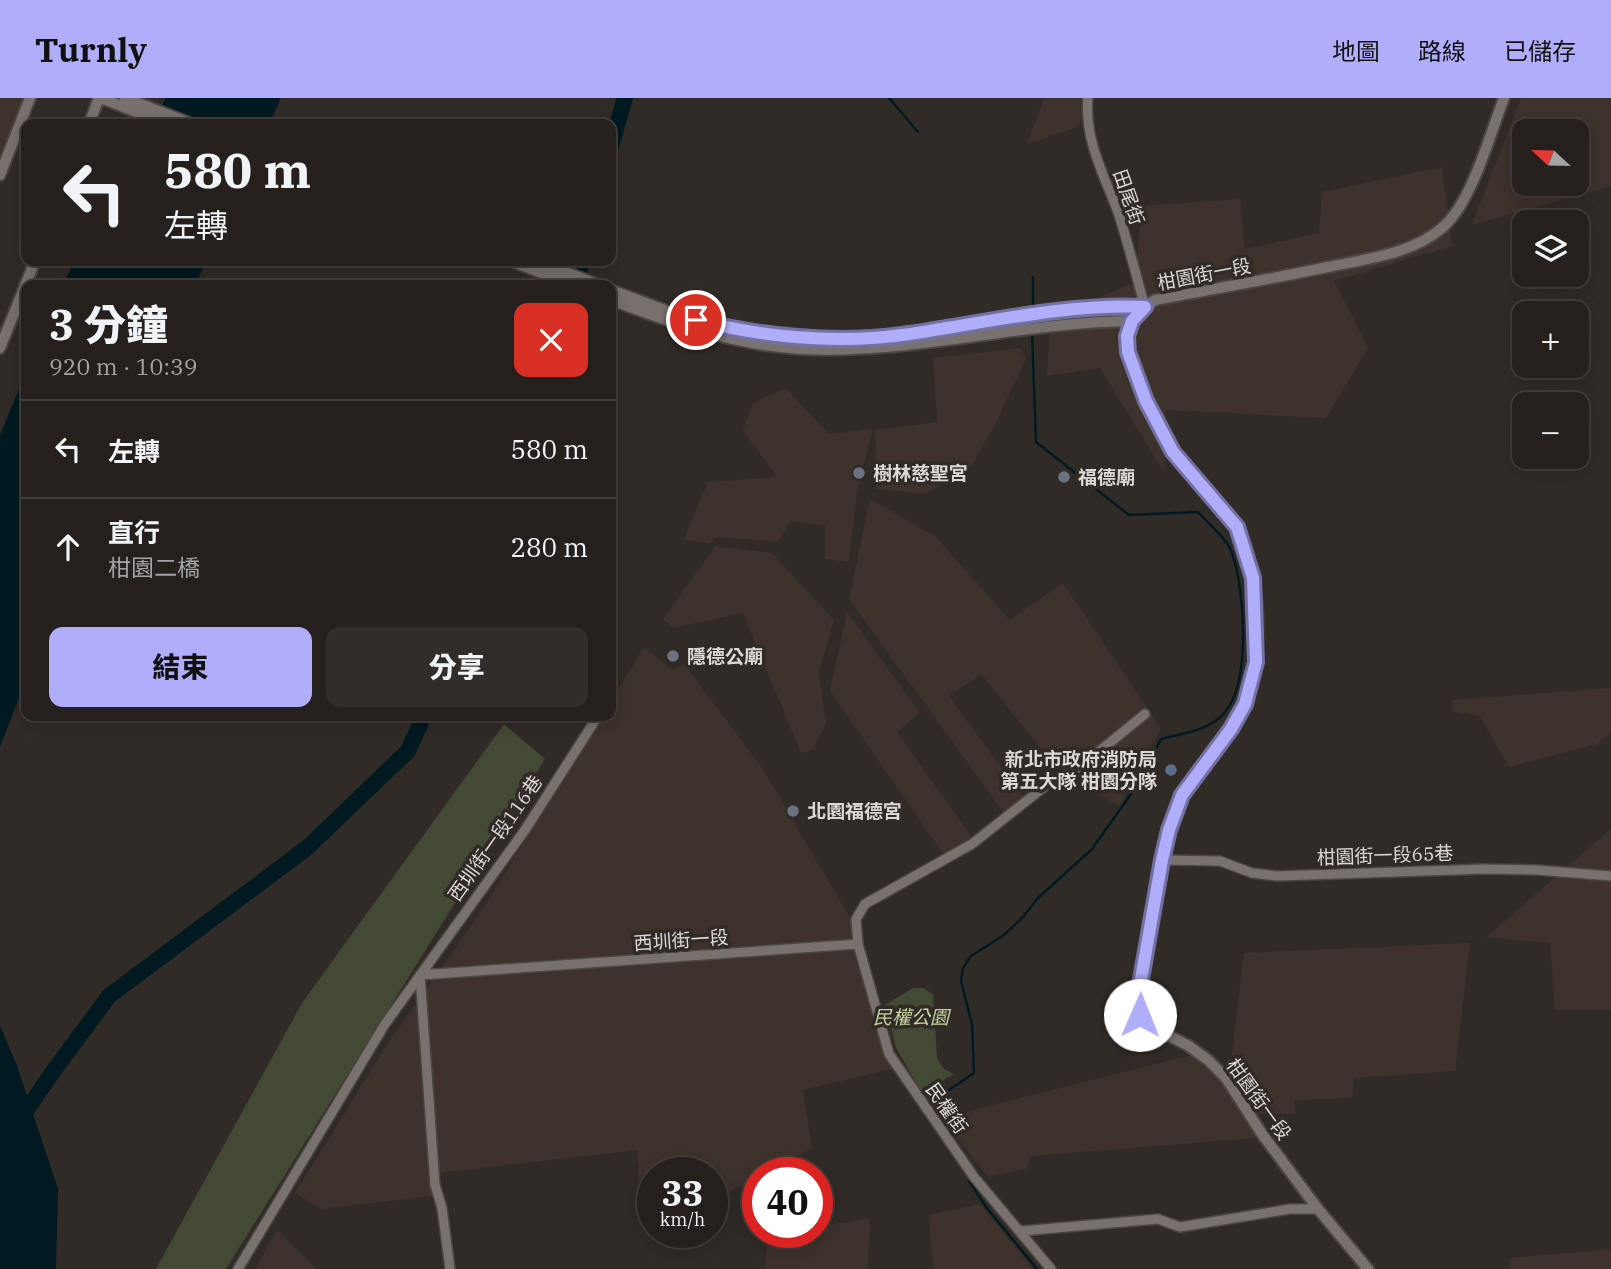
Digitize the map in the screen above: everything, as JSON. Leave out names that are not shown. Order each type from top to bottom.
[{"type":"street","points":[[22,119],[30,98]]},
{"type":"street","points":[[91,119],[100,98],[154,119]]},
{"type":"street","points":[[125,98],[179,119]]},
{"type":"street","name":"田尾街","points":[[1088,98],[1086,118],[1091,143],[1118,214],[1145,307]]},
{"type":"street","name":"柑園街一段","points":[[1368,1269],[1318,1209],[1262,1134],[1226,1078],[1189,1046],[1148,1025],[1140,1015],[1137,1002],[1162,860],[1182,795],[1231,729],[1245,704],[1256,662],[1256,617],[1253,578],[1237,527],[1173,452],[1146,401],[1128,352],[1127,336],[1132,321],[1155,300],[1373,258],[1396,252],[1428,238],[1444,227],[1464,197],[1504,98]]},
{"type":"street","points":[[0,175],[21,121]]},
{"type":"street","points":[[524,266],[560,280]]},
{"type":"street","points":[[550,266],[586,280]]},
{"type":"street","points":[[616,292],[696,320],[731,329],[836,338],[880,337],[1005,318],[1121,305],[1145,307]]},
{"type":"street","points":[[0,348],[21,294]]},
{"type":"street","points":[[616,302],[690,329],[772,346],[801,349],[864,349],[1087,322],[1132,321]]},
{"type":"street","points":[[858,944],[856,919],[865,904],[972,844],[1049,783],[1080,767],[1145,714]]},
{"type":"street","name":"西圳街一段116巷","points":[[238,1269],[385,1024],[525,830],[595,721]]},
{"type":"street","name":"柑園街一段65巷","points":[[1162,860],[1220,860],[1252,873],[1277,876],[1484,869],[1611,876]]},
{"type":"street","name":"西圳街一段","points":[[420,975],[858,944]]},
{"type":"street","name":"民權街","points":[[858,944],[889,1054],[974,1177],[1051,1269]]},
{"type":"street","points":[[420,975],[435,1185],[442,1208],[450,1269]]},
{"type":"street","points":[[1021,1231],[1158,1219],[1180,1227],[1290,1209],[1318,1209]]},
{"type":"shaded area","points":[[0,98],[24,98],[0,156]]},
{"type":"shaded area","points":[[1044,98],[1094,98],[1077,127],[1027,144]]},
{"type":"shaded area","points":[[1521,98],[1611,98],[1611,186],[1589,192],[1589,119],[1513,119]]},
{"type":"shaded area","points":[[1512,121],[1512,196],[1575,196],[1525,210],[1512,210],[1512,214],[1472,225]]},
{"type":"shaded area","points":[[1442,167],[1452,246],[1334,281],[1368,348],[1326,418],[1166,410],[1164,472],[1100,368],[1047,376],[1050,318],[1136,282],[1141,206],[1240,199],[1245,249],[1319,233],[1322,192]]},
{"type":"shaded area","points":[[1020,348],[1026,358],[996,423],[972,465],[925,494],[877,489],[875,430],[937,422],[933,358]]},
{"type":"shaded area","points":[[785,388],[829,434],[873,429],[857,492],[849,562],[825,559],[825,525],[790,521],[778,542],[716,537],[710,544],[684,539],[708,482],[777,477],[743,430],[753,403]]},
{"type":"shaded area","points":[[870,499],[935,536],[1010,620],[1063,583],[1161,728],[1119,806],[1056,768],[981,674],[949,696],[1024,799],[1004,813],[849,599]]},
{"type":"shaded area","points":[[716,546],[772,553],[834,620],[819,672],[826,724],[812,750],[801,753],[743,613],[674,628],[663,619]]},
{"type":"shaded area","points":[[847,612],[920,713],[897,732],[972,837],[944,855],[830,691]]},
{"type":"shaded area","points":[[644,647],[672,670],[684,664],[763,769],[849,916],[856,952],[891,1069],[803,1090],[812,1148],[795,1157],[742,1157],[742,1185],[728,1193],[728,1157],[637,1157],[637,1150],[429,1174],[432,1196],[321,1209],[295,1193],[390,1040],[481,912],[598,721],[616,721],[616,693]]},
{"type":"shaded area","points":[[1611,688],[1611,731],[1597,744],[1509,767],[1480,716],[1452,711],[1453,700]]},
{"type":"shaded area","points":[[1611,829],[1611,1010],[1555,1010],[1550,943],[1486,937]]},
{"type":"shaded area","points":[[1470,943],[1455,1071],[1354,1078],[1352,1098],[1295,1100],[1296,1114],[1259,1114],[1231,1062],[1244,953]]},
{"type":"shaded area","points":[[1191,1055],[1223,1084],[1256,1138],[1030,1156],[1026,1169],[988,1177],[941,1118]]},
{"type":"shaded area","points":[[980,1204],[1033,1269],[933,1269],[929,1215]]},
{"type":"shaded area","points":[[870,1218],[868,1269],[765,1269],[767,1248],[833,1248],[833,1224]]},
{"type":"shaded area","points":[[277,1230],[317,1269],[255,1269]]},
{"type":"shaded area","points":[[1611,1249],[1611,1269],[1510,1269],[1509,1258]]},
{"type":"green space","points":[[504,724],[545,759],[226,1269],[156,1269],[302,1003]]},
{"type":"green space","name":"民權公園","points":[[913,988],[923,988],[933,994],[937,1058],[944,1069],[954,1074],[935,1085],[924,1096],[896,1048],[885,1005]]},
{"type":"water","points":[[166,98],[281,98],[271,119],[154,119]]},
{"type":"water","points":[[72,266],[204,266],[197,280],[65,280]]},
{"type":"water","points":[[21,384],[21,693],[0,747],[0,435]]},
{"type":"water","points":[[0,1026],[16,1063],[58,1189],[56,1269],[0,1269]]},
{"type":"waterway","points":[[616,129],[625,98]]},
{"type":"waterway","points":[[889,98],[918,132]]},
{"type":"waterway","points":[[577,280],[581,266]]},
{"type":"waterway","points":[[1033,277],[1033,311]]},
{"type":"waterway","points":[[939,1115],[944,1107],[943,1094],[974,1073],[972,1024],[961,981],[963,968],[971,956],[1004,935],[1038,898],[1092,849],[1143,777],[1161,739],[1204,727],[1225,712],[1239,679],[1242,658],[1240,589],[1230,548],[1198,512],[1129,515],[1036,442],[1032,331]]},
{"type":"waterway","points":[[0,1149],[109,996],[308,847],[408,751],[422,721]]},
{"type":"waterway","points":[[969,1181],[986,1207],[1037,1269]]},
{"type":"place","name":"樹林慈聖宮","points":[[859,473]]},
{"type":"place","name":"福德廟","points":[[1064,477]]},
{"type":"place","name":"隱德公廟","points":[[673,656]]},
{"type":"place","name":"新北市政府消防局 第五大隊 柑園分隊","points":[[1171,770]]},
{"type":"place","name":"北園福德宮","points":[[793,811]]},
{"type":"route","points":[[696,320],[731,329],[794,336],[880,337],[1075,310],[1121,305],[1145,307],[1132,321],[1127,336],[1128,352],[1146,401],[1173,452],[1237,527],[1244,542],[1253,578],[1256,662],[1245,704],[1231,729],[1182,795],[1169,830],[1137,1002],[1140,1015]]}]
